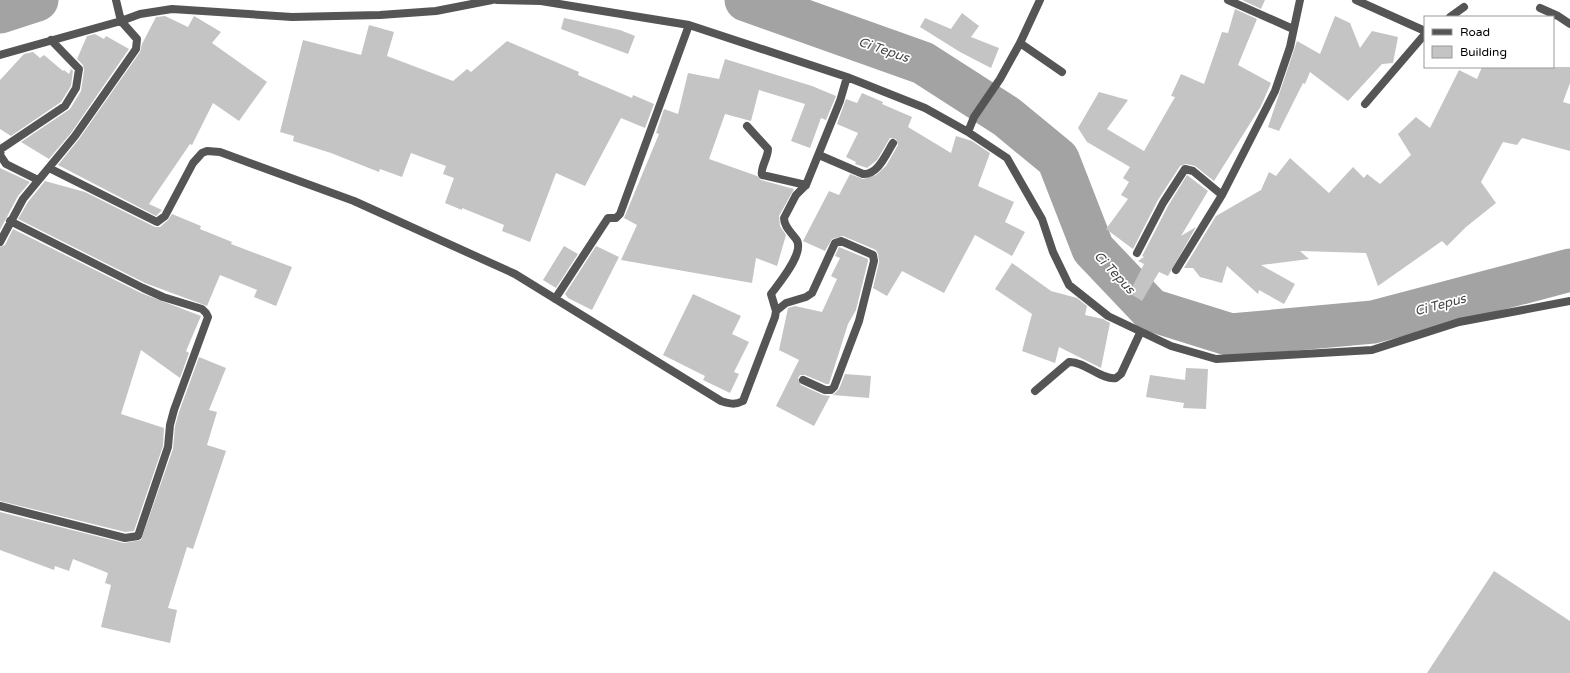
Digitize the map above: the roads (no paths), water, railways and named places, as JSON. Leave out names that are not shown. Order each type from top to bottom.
[{"type":"street","points":[[0,242],[23,199],[75,136],[136,49],[137,39],[120,18],[116,0]]},
{"type":"street","points":[[0,55],[120,18],[165,10],[193,10],[292,17],[380,15],[436,11],[492,0]]},
{"type":"street","points":[[497,0],[541,1],[689,25],[847,77],[925,108],[968,132],[1007,158],[1042,219],[1053,252],[1069,284],[1108,316],[1140,333],[1170,346],[1216,359],[1372,350],[1458,322],[1570,301]]},
{"type":"street","points":[[968,132],[974,117],[1000,79],[1020,43],[1040,0]]},
{"type":"street","points":[[1228,0],[1293,29]]},
{"type":"street","points":[[1176,270],[1222,195],[1275,91],[1290,47],[1300,0]]},
{"type":"street","points":[[1356,0],[1369,2],[1424,30]]},
{"type":"street","points":[[1451,16],[1464,7]]},
{"type":"street","points":[[1540,8],[1558,16],[1570,24]]},
{"type":"street","points":[[555,299],[608,218],[616,218],[620,214],[689,25]]},
{"type":"street","points":[[1365,104],[1424,35]]},
{"type":"street","points":[[38,180],[6,164],[0,155],[1,150],[65,106],[76,88],[79,69],[51,40]]},
{"type":"street","points":[[1020,43],[1062,72]]},
{"type":"street","points":[[776,311],[771,294],[794,261],[799,249],[798,241],[786,228],[784,218],[796,195],[806,185],[819,155],[847,77]]},
{"type":"street","points":[[747,126],[768,149],[767,158],[761,172],[762,175],[806,185]]},
{"type":"street","points":[[819,155],[863,174],[868,174],[876,169],[893,143]]},
{"type":"street","points":[[49,168],[156,222],[165,216],[193,163],[198,157],[207,151],[220,152],[354,201],[515,274],[709,394],[721,401],[731,404],[743,400],[776,311],[786,303],[806,297],[812,293],[836,243],[841,241],[872,253],[874,256],[859,321],[834,387],[831,390],[825,390],[803,380]]},
{"type":"street","points":[[1137,252],[1163,203],[1185,169],[1193,171],[1222,195]]},
{"type":"street","points":[[0,506],[125,538],[138,536],[168,447],[170,425],[174,410],[208,317],[202,309],[163,297],[143,288],[10,221]]},
{"type":"street","points":[[1035,391],[1068,362],[1076,362],[1110,378],[1116,378],[1121,374],[1140,333]]},
{"type":"waterway","name":"Ci Tepus","points":[[0,12],[37,0]]},
{"type":"waterway","name":"Ci Tepus","points":[[746,0],[923,63],[1007,117],[1058,159],[1093,249],[1151,310],[1231,335],[1373,322],[1570,270]]}]
